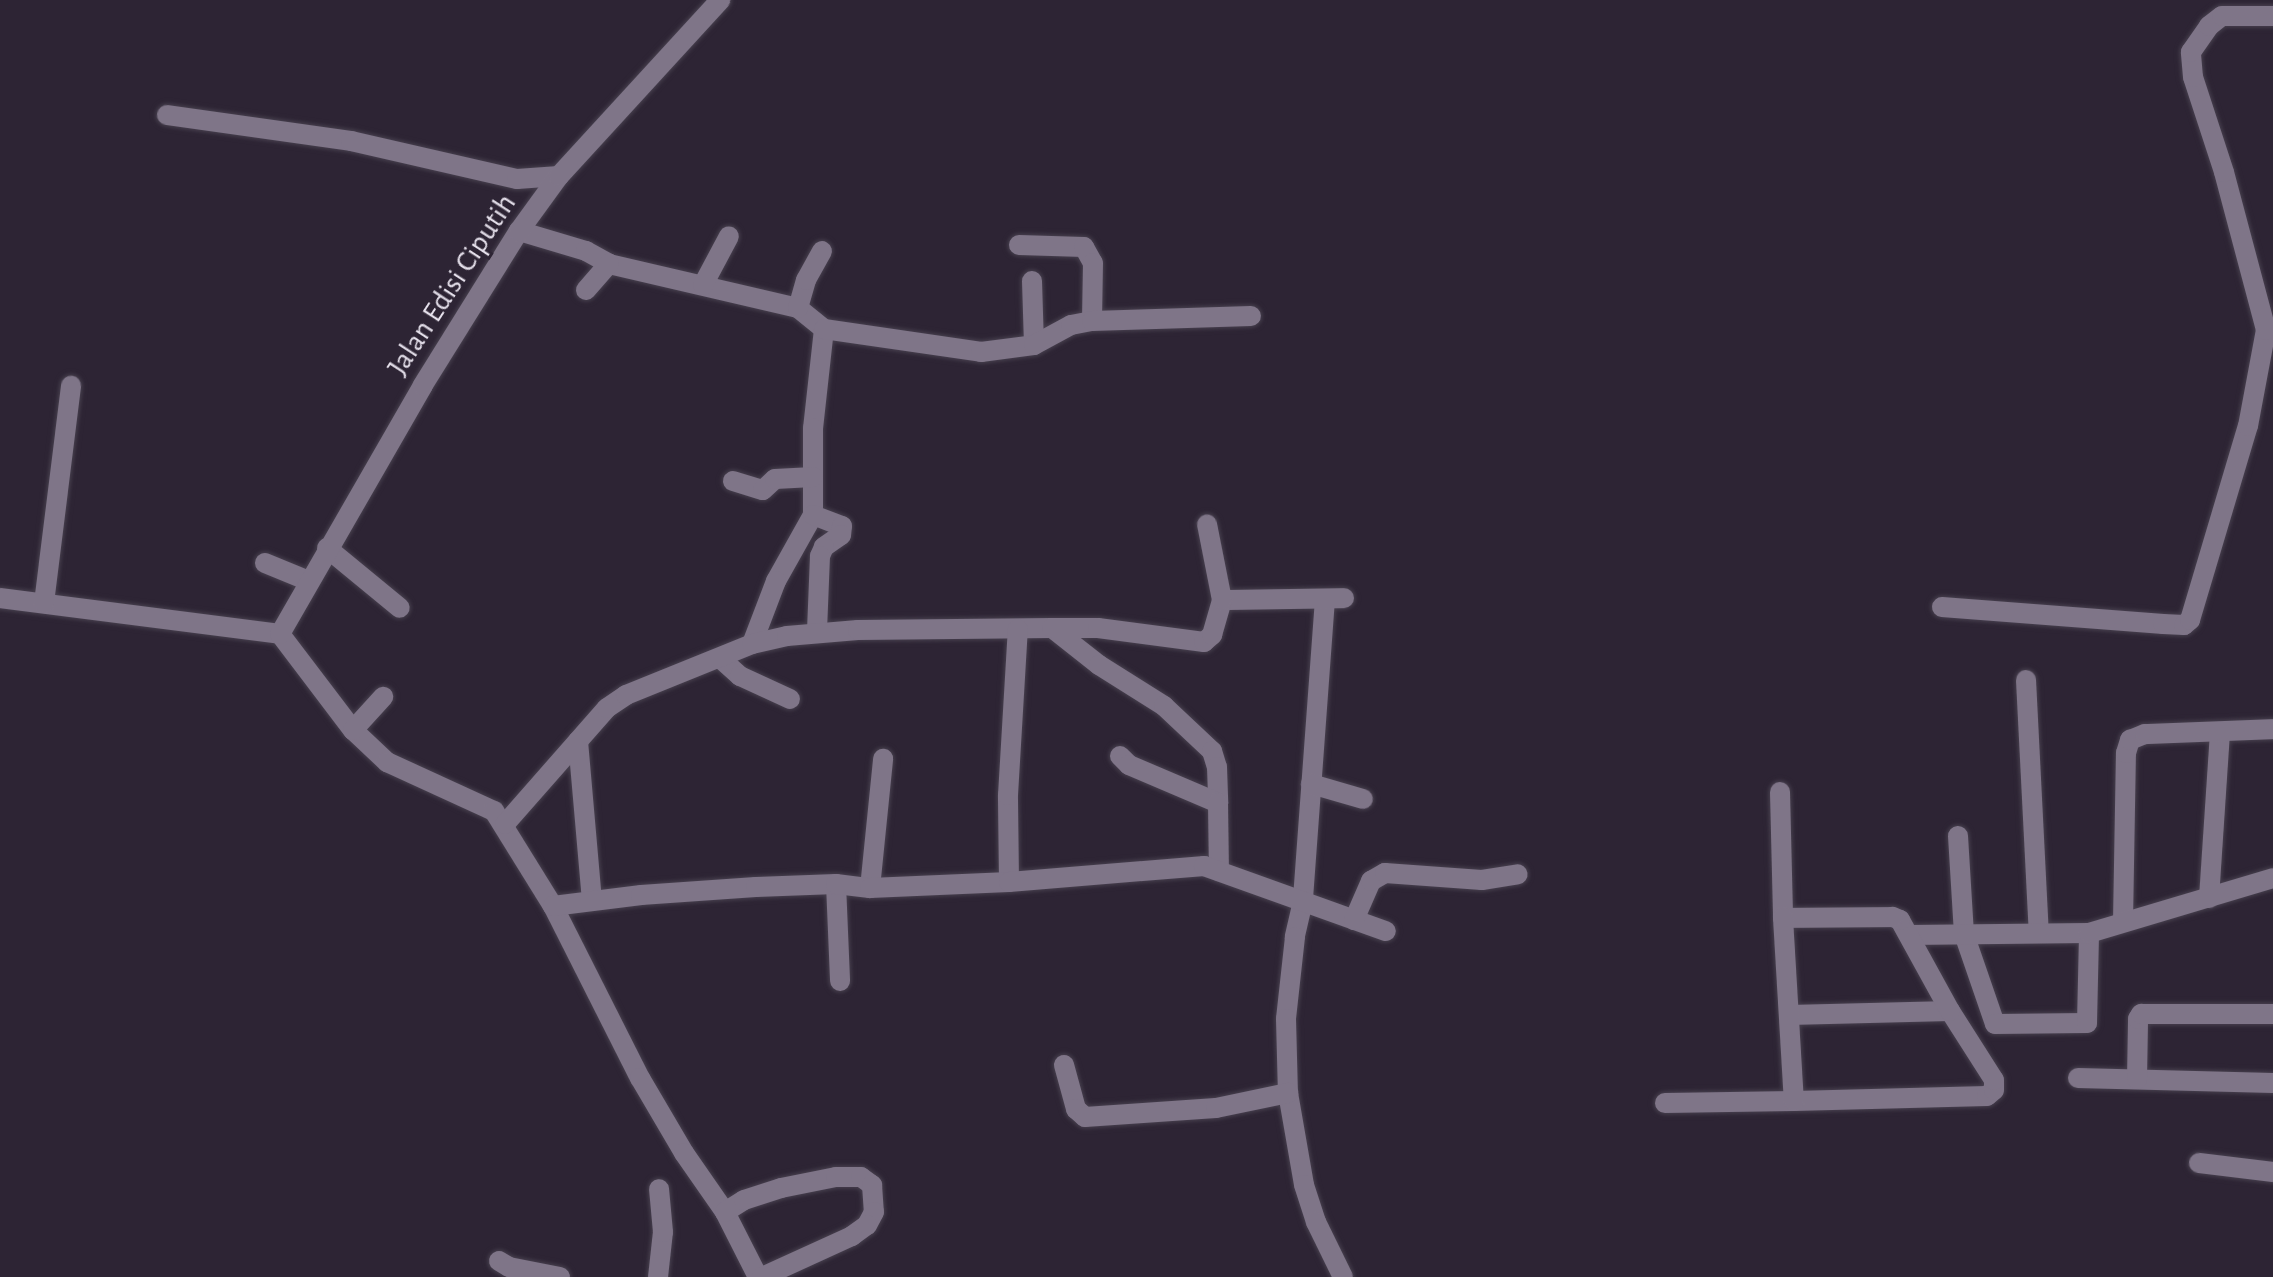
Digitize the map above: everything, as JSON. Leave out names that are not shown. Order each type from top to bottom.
[{"type":"street","name":"Jalan Edisi Ciputih","points":[[280,634],[423,385],[519,231],[559,176],[720,0]]},
{"type":"street","points":[[1942,607],[2187,624],[2248,426],[2269,330],[2193,77],[2191,52],[2209,26],[2222,16],[2273,16]]},
{"type":"street","points":[[167,115],[351,141],[517,179],[559,176]]},
{"type":"street","points":[[519,231],[586,251],[609,264],[798,308],[824,329],[970,352],[1034,345],[1071,325],[1092,321],[1251,316]]},
{"type":"street","points":[[703,285],[729,236]]},
{"type":"street","points":[[1019,245],[1084,247],[1093,263],[1092,321]]},
{"type":"street","points":[[798,308],[806,280],[822,251]]},
{"type":"street","points":[[586,290],[609,264]]},
{"type":"street","points":[[1032,281],[1034,345]]},
{"type":"street","points":[[752,644],[776,581],[813,515],[813,428],[824,329]]},
{"type":"street","points":[[44,603],[71,386]]},
{"type":"street","points":[[733,481],[763,490],[775,479],[813,477]]},
{"type":"street","points":[[813,515],[836,521],[842,531],[836,541],[824,547],[820,556],[817,632]]},
{"type":"street","points":[[505,824],[607,708],[626,695],[752,644],[817,632],[1052,628],[1098,628],[1204,642],[1212,635],[1222,600],[1207,524]]},
{"type":"street","points":[[327,548],[400,608]]},
{"type":"street","points":[[265,563],[309,581]]},
{"type":"street","points":[[0,598],[280,634],[353,730],[360,732],[387,762],[494,811],[505,824],[553,906],[640,1078],[684,1153],[725,1212],[760,1277],[852,1236],[867,1225],[874,1212],[872,1185],[861,1177],[836,1177],[769,1192],[744,1200],[725,1212]]},
{"type":"street","points":[[1222,600],[1334,598],[1311,784],[1303,901],[1295,937],[1287,1008],[1288,1093],[1304,1185],[1316,1222],[1343,1277]]},
{"type":"street","points":[[1052,628],[1099,665],[1164,706],[1212,751],[1217,767],[1219,871]]},
{"type":"street","points":[[1009,882],[1008,795],[1018,629]]},
{"type":"street","points":[[720,658],[740,676],[790,699]]},
{"type":"street","points":[[2026,680],[2039,933]]},
{"type":"street","points":[[353,730],[383,697]]},
{"type":"street","points":[[2123,922],[2126,753],[2130,740],[2145,734],[2273,729]]},
{"type":"street","points":[[2209,898],[2220,733]]},
{"type":"street","points":[[578,741],[592,900]]},
{"type":"street","points":[[1120,756],[1129,765],[1218,803]]},
{"type":"street","points":[[870,888],[883,759]]},
{"type":"street","points":[[1311,784],[1363,799]]},
{"type":"street","points":[[1780,792],[1783,918],[1794,1101]]},
{"type":"street","points":[[1958,836],[1964,934],[1995,1024],[2087,1023],[2089,933]]},
{"type":"street","points":[[553,906],[592,900],[836,884],[870,888],[1009,882],[1204,866],[1386,931]]},
{"type":"street","points":[[1354,920],[1371,881],[1385,873],[1482,880],[1518,874]]},
{"type":"street","points":[[1909,935],[2089,933],[2273,878]]},
{"type":"street","points":[[836,884],[840,981]]},
{"type":"street","points":[[1665,1103],[1987,1096],[1994,1090],[1994,1080],[1950,1011],[1900,920],[1893,917],[1783,918]]},
{"type":"street","points":[[1789,1015],[1950,1011]]},
{"type":"street","points":[[2137,1079],[2138,1019],[2141,1014],[2273,1014]]},
{"type":"street","points":[[1064,1065],[1076,1109],[1085,1117],[1216,1108],[1288,1093]]},
{"type":"street","points":[[2078,1078],[2273,1083]]},
{"type":"street","points":[[2199,1163],[2273,1172]]},
{"type":"street","points":[[658,1277],[663,1232],[659,1189]]},
{"type":"street","points":[[499,1261],[509,1267],[560,1277]]}]
